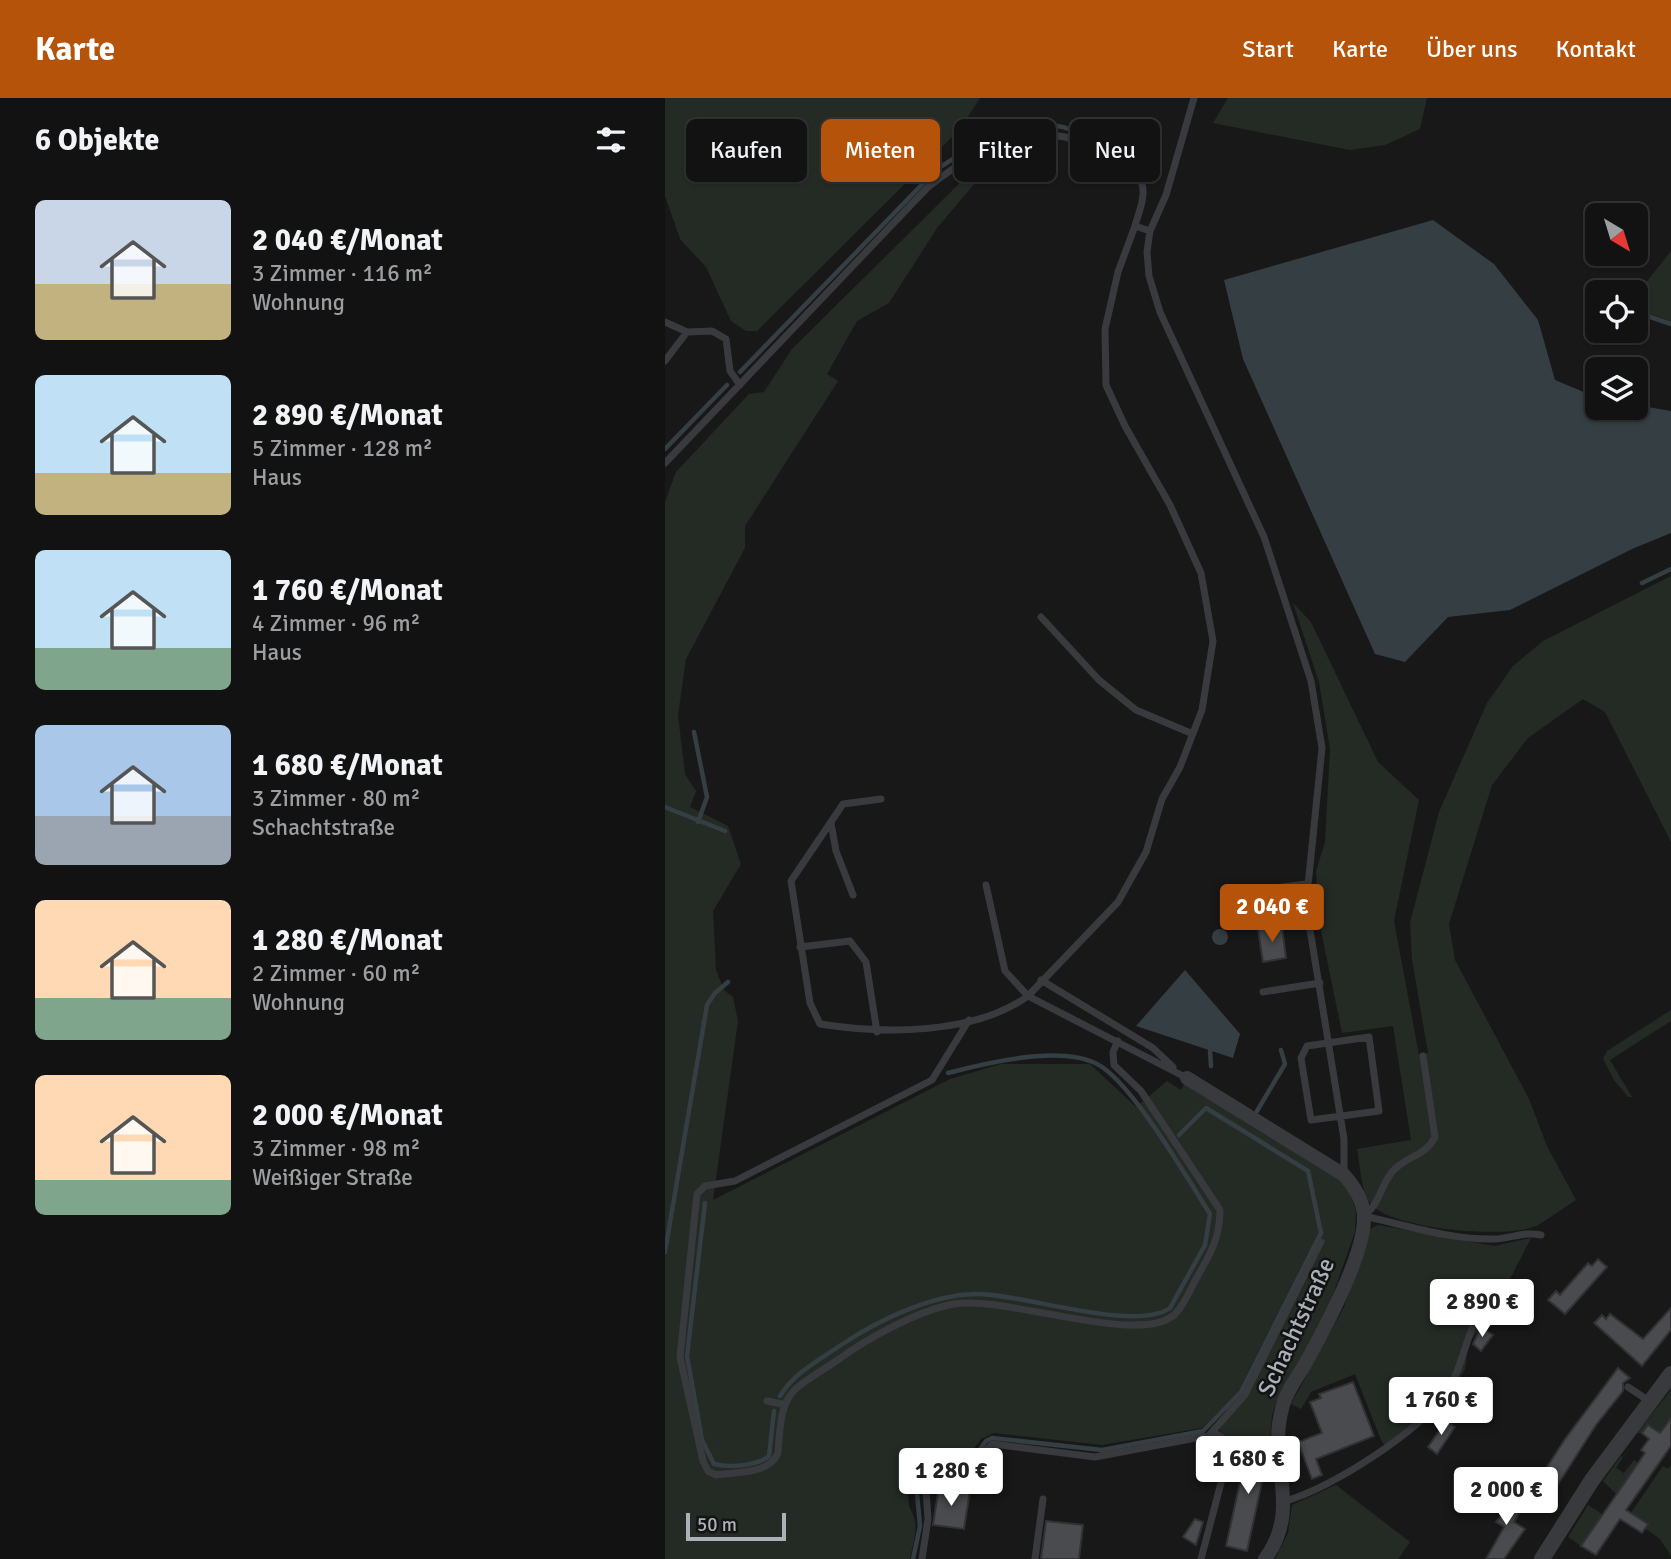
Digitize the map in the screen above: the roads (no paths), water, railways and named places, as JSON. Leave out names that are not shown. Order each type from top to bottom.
[{"type":"street","points":[[1183,1075],[1344,1175],[1355,1187],[1364,1216]]},
{"type":"street","name":"Schachtstraße","points":[[1265,1559],[1280,1532],[1285,1501],[1278,1443],[1283,1404],[1336,1305],[1362,1233],[1364,1216]]},
{"type":"street","points":[[1542,1559],[1586,1489],[1671,1374]]},
{"type":"lane","points":[[1193,98],[1166,195],[1150,231],[1147,252],[1149,276],[1160,312],[1264,537],[1311,681],[1322,748],[1314,845],[1306,884],[1306,905],[1321,983],[1344,1139],[1344,1175]]},
{"type":"lane","points":[[665,463],[927,188],[955,166],[1014,138],[1041,135],[1065,137],[1119,160],[1134,171],[1142,184],[1142,202],[1118,272],[1105,329],[1106,385],[1125,426],[1170,505],[1201,573],[1213,641],[1202,710],[1162,799],[1146,852],[1118,902],[1028,996],[1008,1011],[935,1027],[877,1032],[820,1024],[810,1003],[791,881],[843,804],[881,799]]},
{"type":"lane","points":[[1135,226],[1150,231]]},
{"type":"lane","points":[[665,322],[687,332],[712,331],[726,339],[730,371],[740,385]]},
{"type":"lane","points":[[665,361],[687,332]]},
{"type":"lane","points":[[1041,617],[1099,680],[1136,710],[1193,734]]},
{"type":"lane","points":[[831,822],[836,851],[853,895]]},
{"type":"lane","points":[[986,884],[1005,971],[1028,996],[1183,1075]]},
{"type":"lane","points":[[1250,891],[1306,884]]},
{"type":"lane","points":[[800,947],[849,941],[866,962],[877,1032]]},
{"type":"lane","points":[[1041,981],[1153,1048],[1183,1075]]},
{"type":"lane","points":[[1263,992],[1321,983]]},
{"type":"lane","points":[[968,1020],[932,1080],[735,1181],[705,1186],[697,1194],[680,1357],[700,1449],[708,1471],[716,1475],[766,1467],[775,1460],[782,1404],[796,1389],[858,1345],[954,1304],[981,1303],[1105,1322],[1161,1323],[1175,1314],[1213,1251],[1220,1231],[1220,1210],[1141,1091],[1114,1065],[1113,1052],[1118,1041]]},
{"type":"lane","points":[[1369,1037],[1379,1111],[1311,1120],[1301,1058],[1307,1046],[1329,1040],[1369,1037]]},
{"type":"lane","points":[[1364,1216],[1380,1200],[1394,1170],[1429,1149],[1435,1137],[1423,1056]]},
{"type":"lane","points":[[1364,1216],[1434,1231],[1492,1239],[1530,1232],[1541,1235]]},
{"type":"lane","points":[[1210,1434],[1245,1395],[1321,1242]]},
{"type":"lane","points":[[1285,1501],[1346,1472],[1379,1451],[1421,1418],[1445,1394],[1461,1365],[1468,1332],[1481,1309]]},
{"type":"lane","points":[[1627,1387],[1649,1401]]},
{"type":"lane","points":[[767,1401],[782,1404]]},
{"type":"lane","points":[[922,1559],[928,1519],[926,1489],[939,1478],[963,1473],[993,1444],[1095,1457],[1114,1456],[1210,1434],[1225,1440],[1228,1449],[1201,1559]]},
{"type":"lane","points":[[1035,1559],[1043,1499]]},
{"type":"waterway","points":[[740,372],[937,169],[987,139],[1015,128],[1043,124],[1070,129]]},
{"type":"waterway","points":[[1648,316],[1671,324]]},
{"type":"waterway","points":[[665,449],[727,385]]},
{"type":"waterway","points":[[1642,583],[1671,569]]},
{"type":"waterway","points":[[694,732],[707,797],[698,822]]},
{"type":"waterway","points":[[665,807],[725,831]]},
{"type":"waterway","points":[[665,1252],[707,1005],[715,993],[728,982]]},
{"type":"waterway","points":[[1257,1111],[1285,1064],[1281,1050]]},
{"type":"waterway","points":[[1210,1051],[1211,1066]]},
{"type":"waterway","points":[[780,1396],[800,1374],[855,1336],[922,1304],[958,1295],[995,1295],[1105,1314],[1153,1315],[1170,1308],[1205,1245],[1210,1214],[1142,1109],[1111,1074],[1097,1064],[1064,1056],[1044,1056],[1002,1061],[948,1073]]},
{"type":"waterway","points":[[913,1559],[920,1526],[917,1493],[921,1483],[929,1474],[968,1465],[986,1441],[992,1438],[1102,1450],[1203,1431],[1241,1392],[1321,1233],[1308,1171],[1206,1108],[1179,1135]]},
{"type":"waterway","points":[[705,1203],[687,1356],[702,1440],[714,1464],[743,1465],[769,1456],[774,1411]]}]
